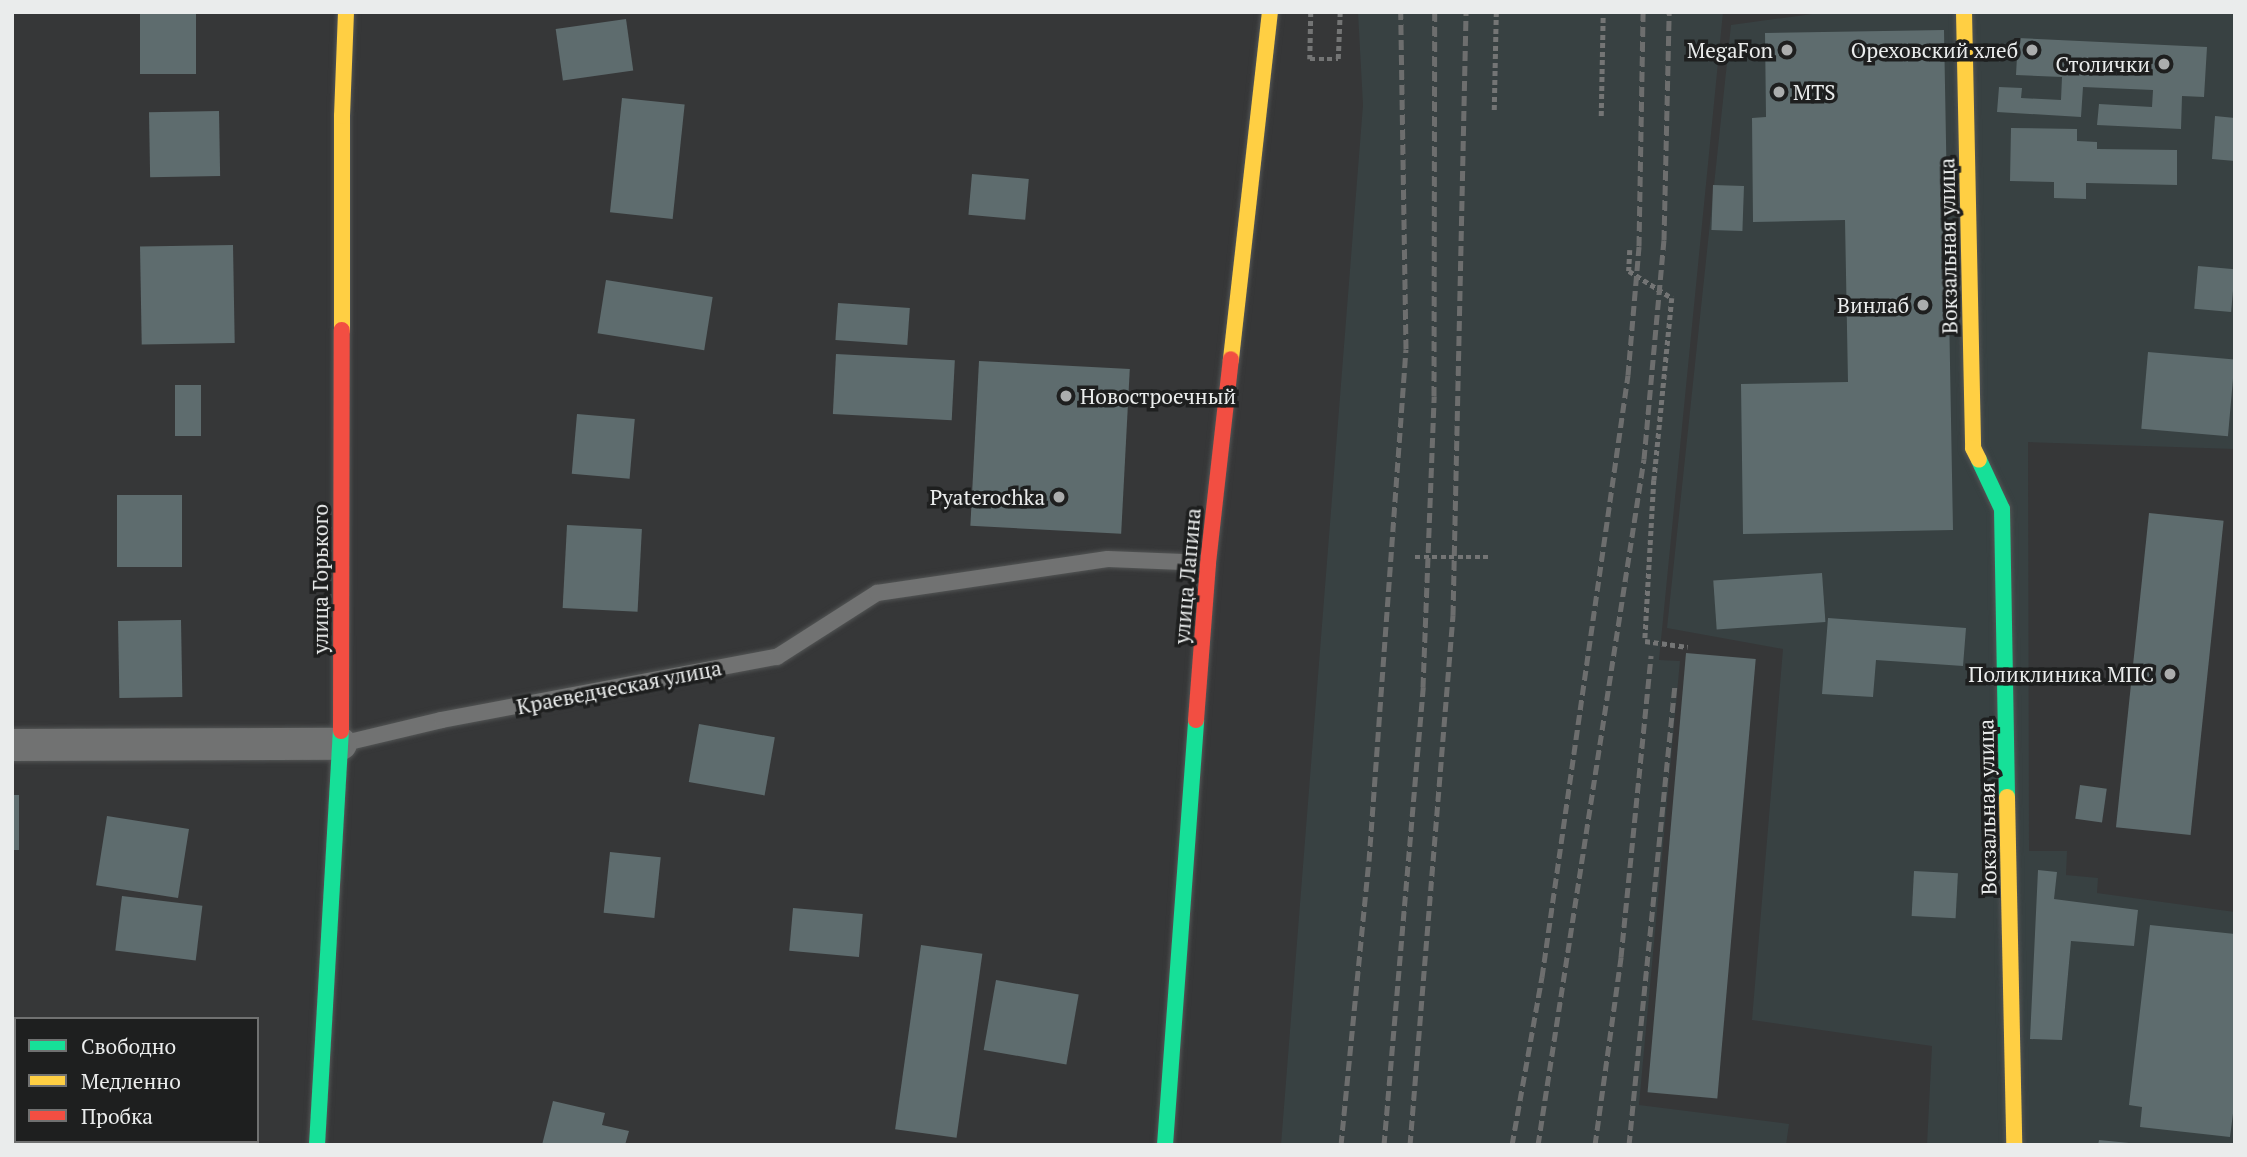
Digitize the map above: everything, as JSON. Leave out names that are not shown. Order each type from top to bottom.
[{"type":"street","name":"улица Горького","points":[[317,1145],[341,744],[342,116],[346,12]]},
{"type":"street","name":"улица Лапина","points":[[1165,1145],[1208,564],[1270,12]]},
{"type":"street","name":"Вокзальная улица","points":[[1964,12],[1973,448],[2002,509],[2014,1145]]},
{"type":"street","name":"Краеведческая улица","points":[[12,745],[341,744]]},
{"type":"lane","name":"Краеведческая улица","points":[[341,744],[442,719],[777,657],[877,593],[1108,559],[1208,564]]},
{"type":"path","points":[[1311,12],[1310,59],[1338,59],[1339,12]]},
{"type":"path","points":[[1494,110],[1496,12]]},
{"type":"path","points":[[1601,116],[1603,12]]},
{"type":"path","points":[[1630,250],[1629,271],[1672,298],[1654,480],[1645,641],[1688,648]]},
{"type":"path","points":[[1415,557],[1489,557]]},
{"type":"shaded area","points":[[1358,12],[1723,12],[1659,660],[1680,661],[1639,1105],[1789,1124],[1786,1145],[1281,1145],[1363,105]]},
{"type":"shaded area","points":[[1827,12],[2235,12],[2235,449],[2028,442],[2029,851],[2067,851],[2066,875],[2098,878],[2097,893],[2235,912],[2235,1145],[1927,1145],[1932,1046],[1752,1020],[1783,649],[1667,628],[1731,25]]},
{"type":"building","points":[[140,12],[196,12],[196,74],[140,74]]},
{"type":"building","points":[[626,19],[633,70],[563,80],[556,29]]},
{"type":"building","points":[[1944,30],[1953,530],[1743,534],[1741,384],[1848,382],[1845,220],[1753,222],[1752,118],[1766,117],[1765,33]]},
{"type":"building","points":[[2018,38],[2207,47],[2204,97],[2182,96],[2181,129],[2097,125],[2099,104],[2152,107],[2153,90],[2083,87],[2081,117],[1997,112],[1999,87],[2022,88],[2021,98],[2061,100],[2062,77],[2016,75]]},
{"type":"building","points":[[622,98],[685,105],[673,219],[610,212]]},
{"type":"building","points":[[219,111],[220,176],[150,177],[149,112]]},
{"type":"building","points":[[2215,116],[2235,118],[2235,161],[2212,159]]},
{"type":"building","points":[[2011,128],[2077,129],[2077,141],[2097,142],[2097,149],[2177,150],[2177,185],[2086,183],[2086,199],[2054,198],[2054,182],[2010,181]]},
{"type":"building","points":[[972,174],[1029,179],[1025,220],[968,215]]},
{"type":"building","points":[[1713,185],[1744,186],[1742,231],[1711,230]]},
{"type":"building","points":[[233,245],[235,343],[142,345],[140,247]]},
{"type":"building","points":[[2198,266],[2235,269],[2231,312],[2194,309]]},
{"type":"building","points":[[606,280],[713,297],[704,350],[598,333]]},
{"type":"building","points":[[838,303],[910,308],[907,345],[835,340]]},
{"type":"building","points":[[2148,352],[2235,360],[2228,436],[2141,429]]},
{"type":"building","points":[[836,354],[955,360],[952,420],[833,414]]},
{"type":"building","points":[[979,361],[1130,369],[1121,534],[970,526]]},
{"type":"building","points":[[175,385],[201,385],[201,436],[175,436]]},
{"type":"building","points":[[577,414],[635,419],[630,479],[572,474]]},
{"type":"building","points":[[117,495],[182,495],[182,567],[117,567]]},
{"type":"building","name":"Поликлиника МПС","points":[[2149,513],[2224,521],[2191,835],[2116,827]]},
{"type":"building","points":[[567,525],[642,529],[638,612],[563,608]]},
{"type":"building","points":[[1822,573],[1825,622],[1717,629],[1713,581]]},
{"type":"building","points":[[1828,618],[1966,628],[1963,666],[1876,660],[1873,697],[1822,694]]},
{"type":"building","points":[[181,620],[182,697],[119,698],[118,621]]},
{"type":"building","points":[[1686,653],[1756,659],[1717,1098],[1648,1092]]},
{"type":"building","points":[[699,724],[775,737],[765,795],[689,782]]},
{"type":"building","points":[[2080,785],[2107,789],[2102,822],[2075,819]]},
{"type":"building","points":[[12,795],[19,795],[19,850],[12,850]]},
{"type":"building","points":[[107,816],[189,829],[178,898],[96,885]]},
{"type":"building","points":[[610,852],[661,857],[654,918],[604,913]]},
{"type":"building","points":[[2038,870],[2057,872],[2054,899],[2138,910],[2134,946],[2071,941],[2062,1040],[2030,1039]]},
{"type":"building","points":[[1914,871],[1958,873],[1956,918],[1912,916]]},
{"type":"building","points":[[122,896],[202,906],[196,960],[115,951]]},
{"type":"building","points":[[793,908],[863,914],[859,957],[789,951]]},
{"type":"building","points":[[2150,925],[2235,934],[2235,1098],[2230,1137],[2140,1127],[2142,1107],[2129,1105]]},
{"type":"building","points":[[921,945],[982,954],[957,1138],[895,1129]]},
{"type":"building","points":[[996,980],[1079,995],[1066,1065],[984,1050]]},
{"type":"building","points":[[553,1101],[605,1113],[602,1125],[629,1131],[625,1145],[542,1145]]},
{"type":"building","points":[[2099,1140],[2129,1143],[2129,1145],[2098,1145]]},
{"type":"building","points":[[132,1143],[191,1143],[191,1145]]},
{"type":"railway","points":[[1341,1145],[1369,861],[1406,349],[1401,12]]},
{"type":"railway","points":[[1384,1145],[1423,687],[1434,396],[1435,12]]},
{"type":"railway","points":[[1410,1145],[1453,615],[1466,12]]},
{"type":"railway","points":[[1512,1145],[1542,977],[1628,375],[1639,246],[1643,12]]},
{"type":"railway","points":[[1538,1145],[1644,459],[1664,240],[1669,12]]},
{"type":"railway","points":[[1595,1145],[1621,957],[1651,655]]},
{"type":"railway","points":[[1629,1145],[1675,686]]},
{"type":"traffic: fast","points":[[1979,460],[2002,509],[2007,797]]},
{"type":"traffic: fast","points":[[1165,1145],[1196,720]]},
{"type":"traffic: fast","points":[[317,1145],[341,731]]},
{"type":"traffic: slow","points":[[342,330],[342,116],[346,12]]},
{"type":"traffic: slow","points":[[1231,359],[1270,12]]},
{"type":"traffic: slow","points":[[1964,12],[1973,448],[1979,460]]},
{"type":"traffic: slow","points":[[2007,797],[2014,1145]]},
{"type":"traffic: jam","points":[[341,731],[342,330]]},
{"type":"traffic: jam","points":[[1196,720],[1208,563],[1231,359]]},
{"type":"place","name":"MegaFon","points":[[1787,50]]},
{"type":"place","name":"Ореховский хлеб","points":[[2032,50]]},
{"type":"place","name":"Столички","points":[[2164,64]]},
{"type":"place","name":"MTS","points":[[1779,92]]},
{"type":"place","name":"Винлаб","points":[[1923,305]]},
{"type":"place","name":"Новостроечный","points":[[1066,396]]},
{"type":"place","name":"Pyaterochka","points":[[1059,497]]},
{"type":"place","name":"Поликлиника МПС","points":[[2170,674]]}]
